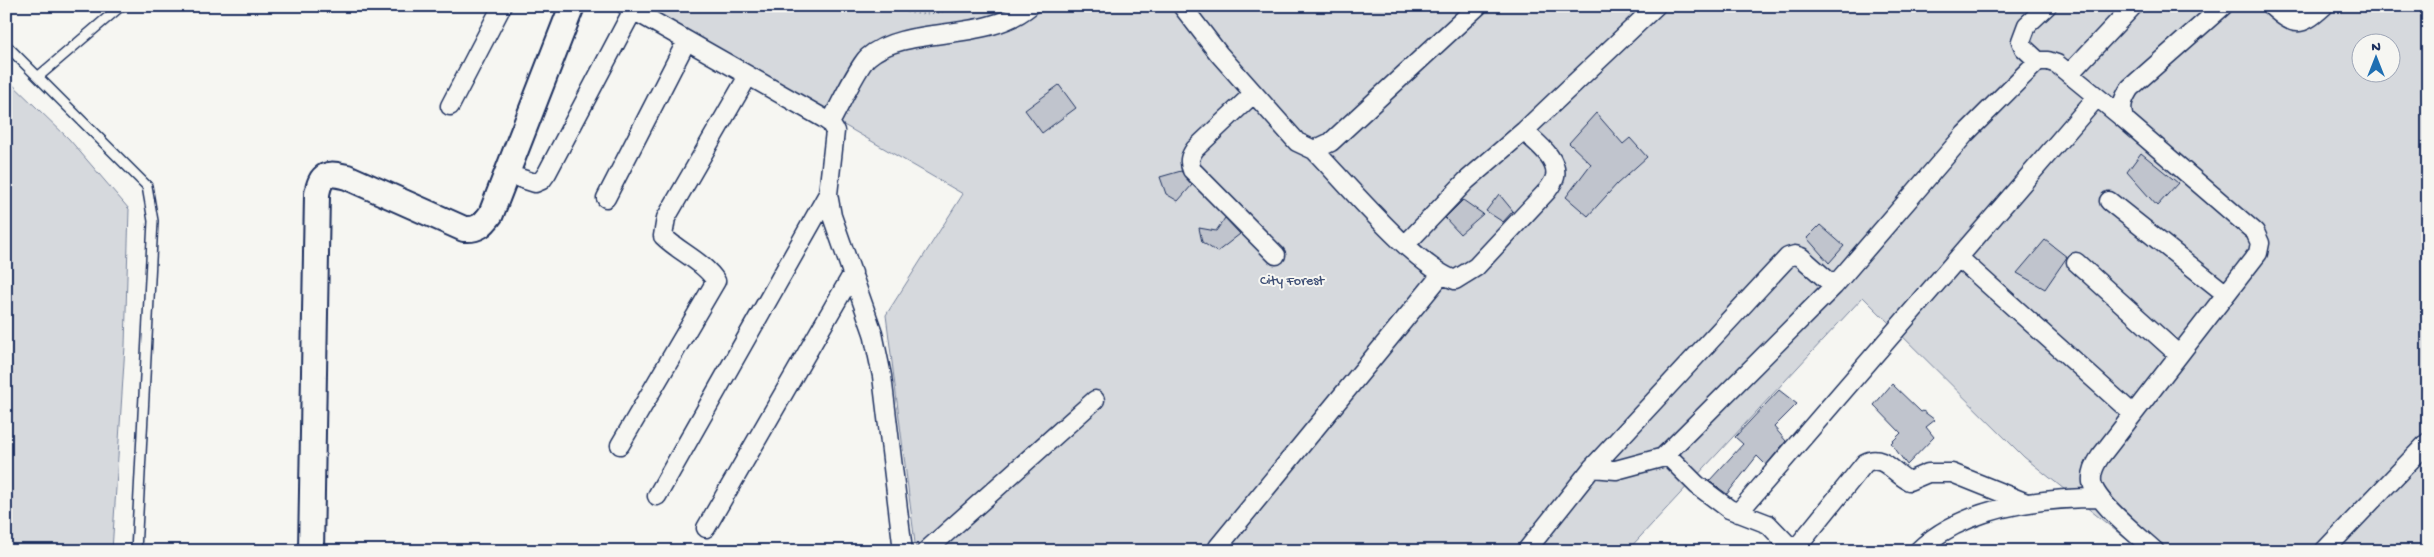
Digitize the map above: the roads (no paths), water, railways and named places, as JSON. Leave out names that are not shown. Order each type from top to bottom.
[{"type":"street","points":[[450,106],[502,6]]},
{"type":"street","points":[[311,551],[316,204],[320,181],[326,176],[334,174],[347,177],[453,225],[474,230],[483,225],[491,214],[572,6]]},
{"type":"street","points":[[830,123],[867,57],[887,46],[920,38],[980,28],[1020,14],[1030,6]]},
{"type":"street","points":[[1182,6],[1254,94],[1297,142],[1314,150],[1406,244],[1441,275],[1454,280],[1476,267],[1547,191],[1555,177],[1555,167],[1549,156],[1524,131]]},
{"type":"street","points":[[1314,150],[1331,142],[1478,6]]},
{"type":"street","points":[[1406,244],[1466,181],[1524,131],[1656,6]]},
{"type":"street","points":[[2047,6],[2027,25],[2021,41],[2024,48],[2038,61],[2048,61],[2057,64],[2124,119],[2255,232],[2260,243],[2258,253],[2133,414],[2093,469],[2092,483],[2100,498],[2155,551]]},
{"type":"street","points":[[2069,74],[2133,6]]},
{"type":"street","points":[[2124,119],[2121,108],[2123,98],[2130,88],[2223,6]]},
{"type":"street","points":[[2271,6],[2292,23],[2303,23],[2324,6]]},
{"type":"street","points":[[507,174],[535,183],[542,180],[547,174],[629,8],[830,123],[835,131],[835,140],[828,194],[836,232],[873,333],[882,376],[903,551]]},
{"type":"street","points":[[606,198],[686,42]]},
{"type":"street","points":[[1592,468],[1616,470],[1636,466],[1664,456],[1834,286],[1965,134],[2038,61]]},
{"type":"street","points":[[620,445],[716,280],[710,272],[672,245],[663,236],[663,229],[666,218],[748,76]]},
{"type":"street","points":[[1254,94],[1195,149],[1189,163],[1192,170],[1276,255]]},
{"type":"street","points":[[1738,513],[2097,97]]},
{"type":"street","points":[[657,496],[828,194]]},
{"type":"street","points":[[2109,202],[2226,294]]},
{"type":"street","points":[[1526,551],[1592,468],[1788,258],[1795,255],[1801,258],[1834,286]]},
{"type":"street","points":[[1959,258],[2133,414]]},
{"type":"street","points":[[2076,262],[2179,355]]},
{"type":"street","points":[[706,528],[852,273]]},
{"type":"street","points":[[1218,547],[1441,275]]},
{"type":"street","points":[[926,551],[1095,400]]},
{"type":"street","points":[[2324,551],[2428,442]]},
{"type":"street","points":[[1664,456],[1671,458],[1697,485],[1729,509],[1768,524],[1794,551],[1865,463],[1876,459],[1884,461],[1900,477],[1909,481],[1928,473],[1952,473],[2027,503]]},
{"type":"street","points":[[1918,551],[1948,528],[2027,503],[2055,498],[2100,498]]},
{"type":"lane","points":[[39,76],[121,6]]},
{"type":"lane","points":[[6,45],[147,186],[153,221],[136,551]]},
{"type":"park label","name":"City Forest","points":[[1292,279]]}]
